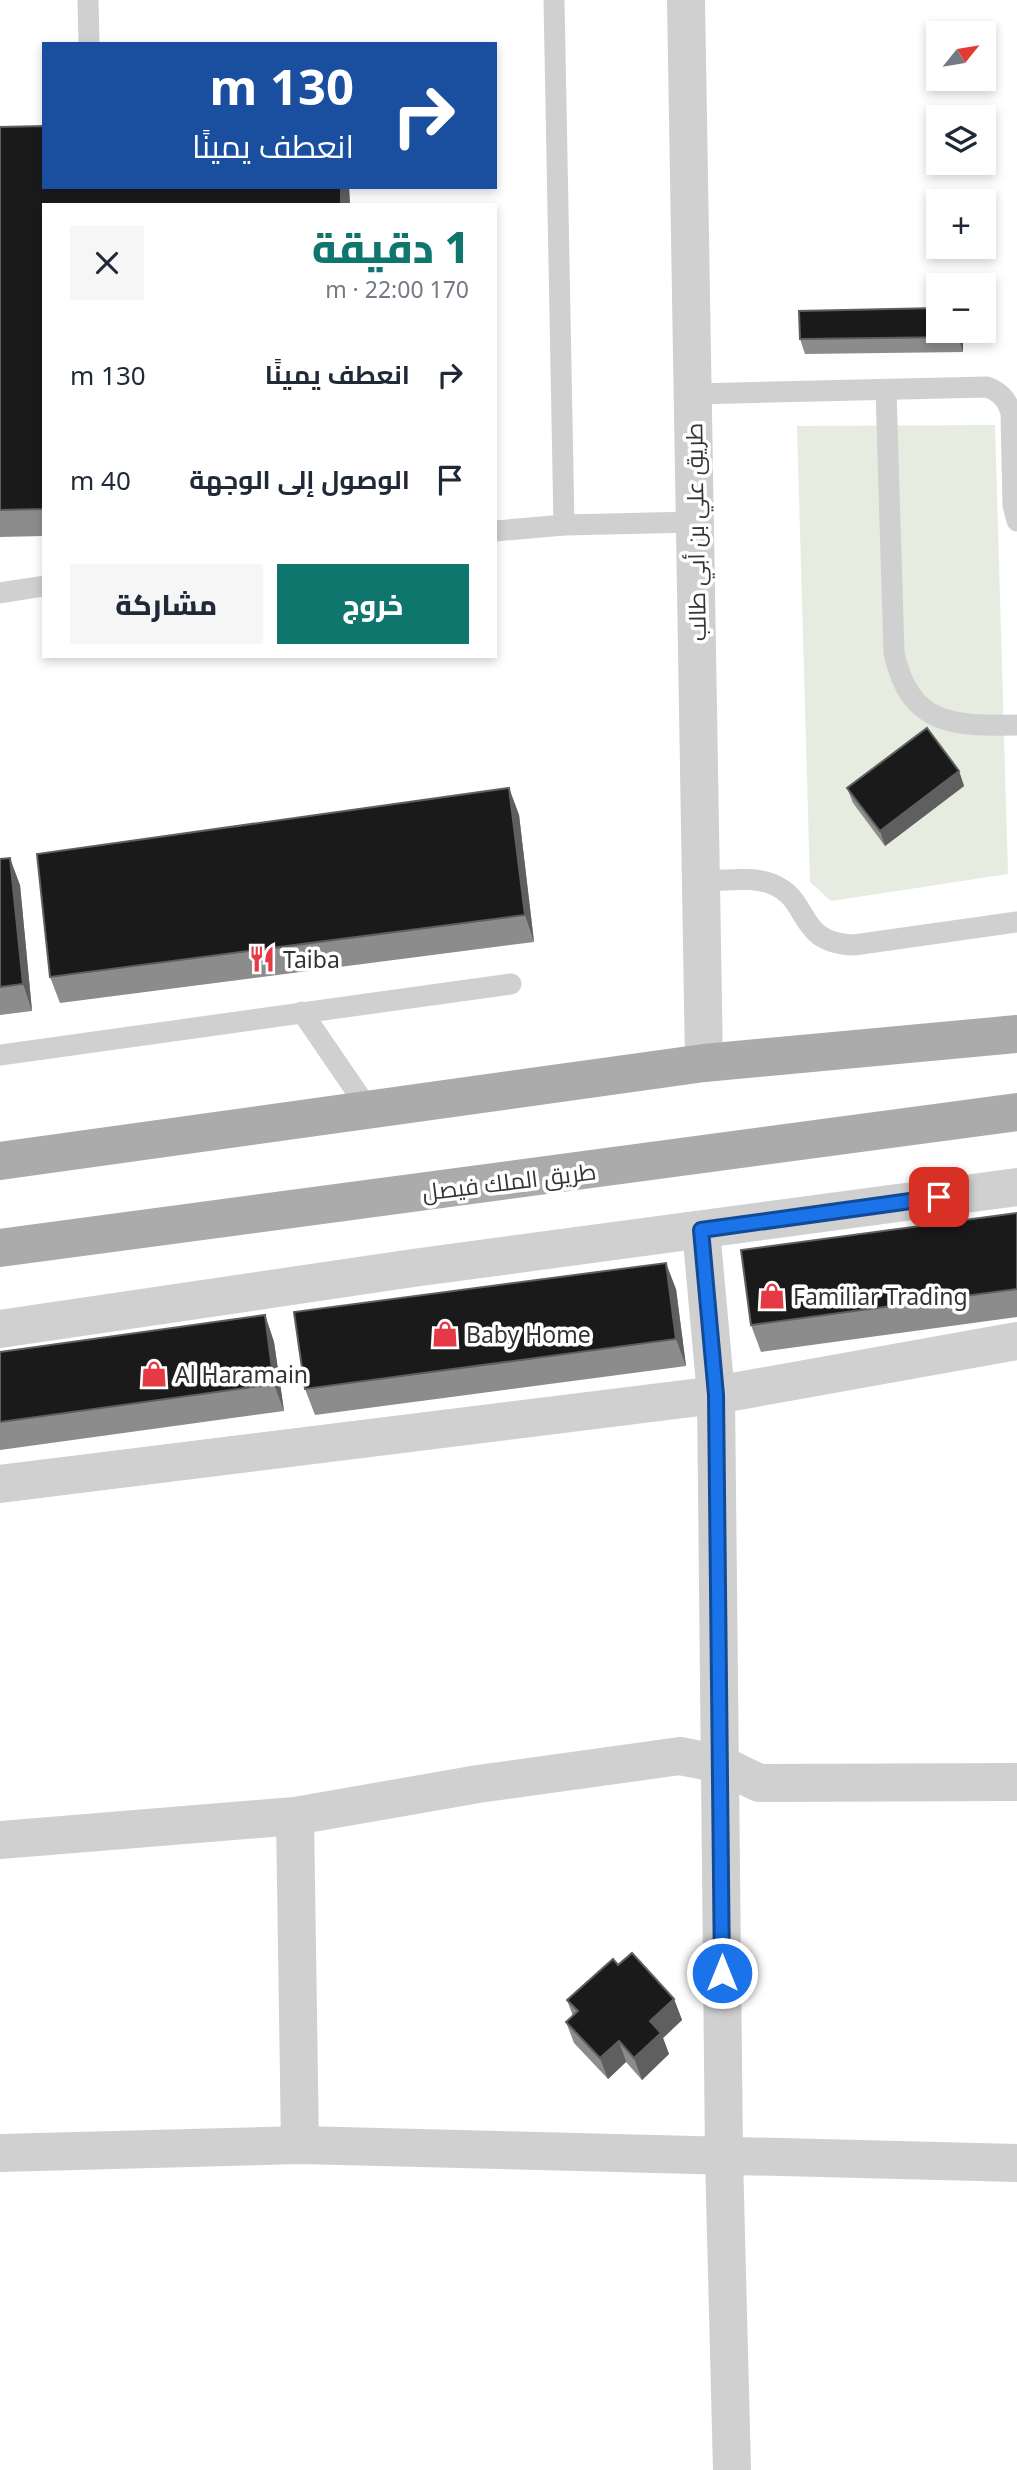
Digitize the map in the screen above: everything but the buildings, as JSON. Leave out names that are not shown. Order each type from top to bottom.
[{"type":"main road","points":[[0,1161],[704,1063],[1017,1034]]},
{"type":"main road","points":[[792,1144],[985,1093],[1017,1088]]},
{"type":"main road","name":"طريق الملك فيصل","points":[[0,1248],[1017,1112]]},
{"type":"street","name":"طريق علي بن أبي طالب","points":[[686,0],[704,1063]]},
{"type":"street","points":[[0,1329],[413,1268],[1017,1187]]},
{"type":"street","points":[[701,1230],[716,1395],[724,2156],[732,2470]]},
{"type":"street","points":[[0,1484],[716,1395],[1017,1341]]},
{"type":"street","points":[[0,1840],[295,1816],[478,1784],[680,1756],[720,1764],[759,1783],[1017,1782]]},
{"type":"street","points":[[295,1816],[300,2145]]},
{"type":"street","points":[[0,2153],[300,2145],[1017,2163]]},
{"type":"lane","points":[[88,0],[89,42]]},
{"type":"lane","points":[[554,0],[564,525]]},
{"type":"lane","points":[[693,394],[987,387],[1003,396],[1011,413],[1013,505],[1017,521]]},
{"type":"lane","points":[[886,390],[894,653],[898,673],[907,691],[920,706],[937,718],[957,724],[1017,725]]},
{"type":"lane","points":[[497,531],[564,525],[695,522]]},
{"type":"lane","points":[[0,593],[42,586]]},
{"type":"lane","points":[[701,881],[757,881],[771,884],[793,900],[809,927],[821,938],[837,944],[854,945],[1017,922]]},
{"type":"lane","points":[[0,1055],[511,984]]},
{"type":"lane","points":[[302,1012],[369,1110]]},
{"type":"shaded area","points":[[995,425],[1008,874],[831,901],[810,882],[797,426]]},
{"type":"place","name":"Taiba","points":[[262,959]]},
{"type":"place","name":"Familiar Trading","points":[[772,1296]]},
{"type":"place","name":"Baby Home","points":[[445,1334]]},
{"type":"place","name":"Al Haramain","points":[[154,1374]]},
{"type":"route","points":[[722,1973],[716,1395],[701,1230],[939,1197]]}]
